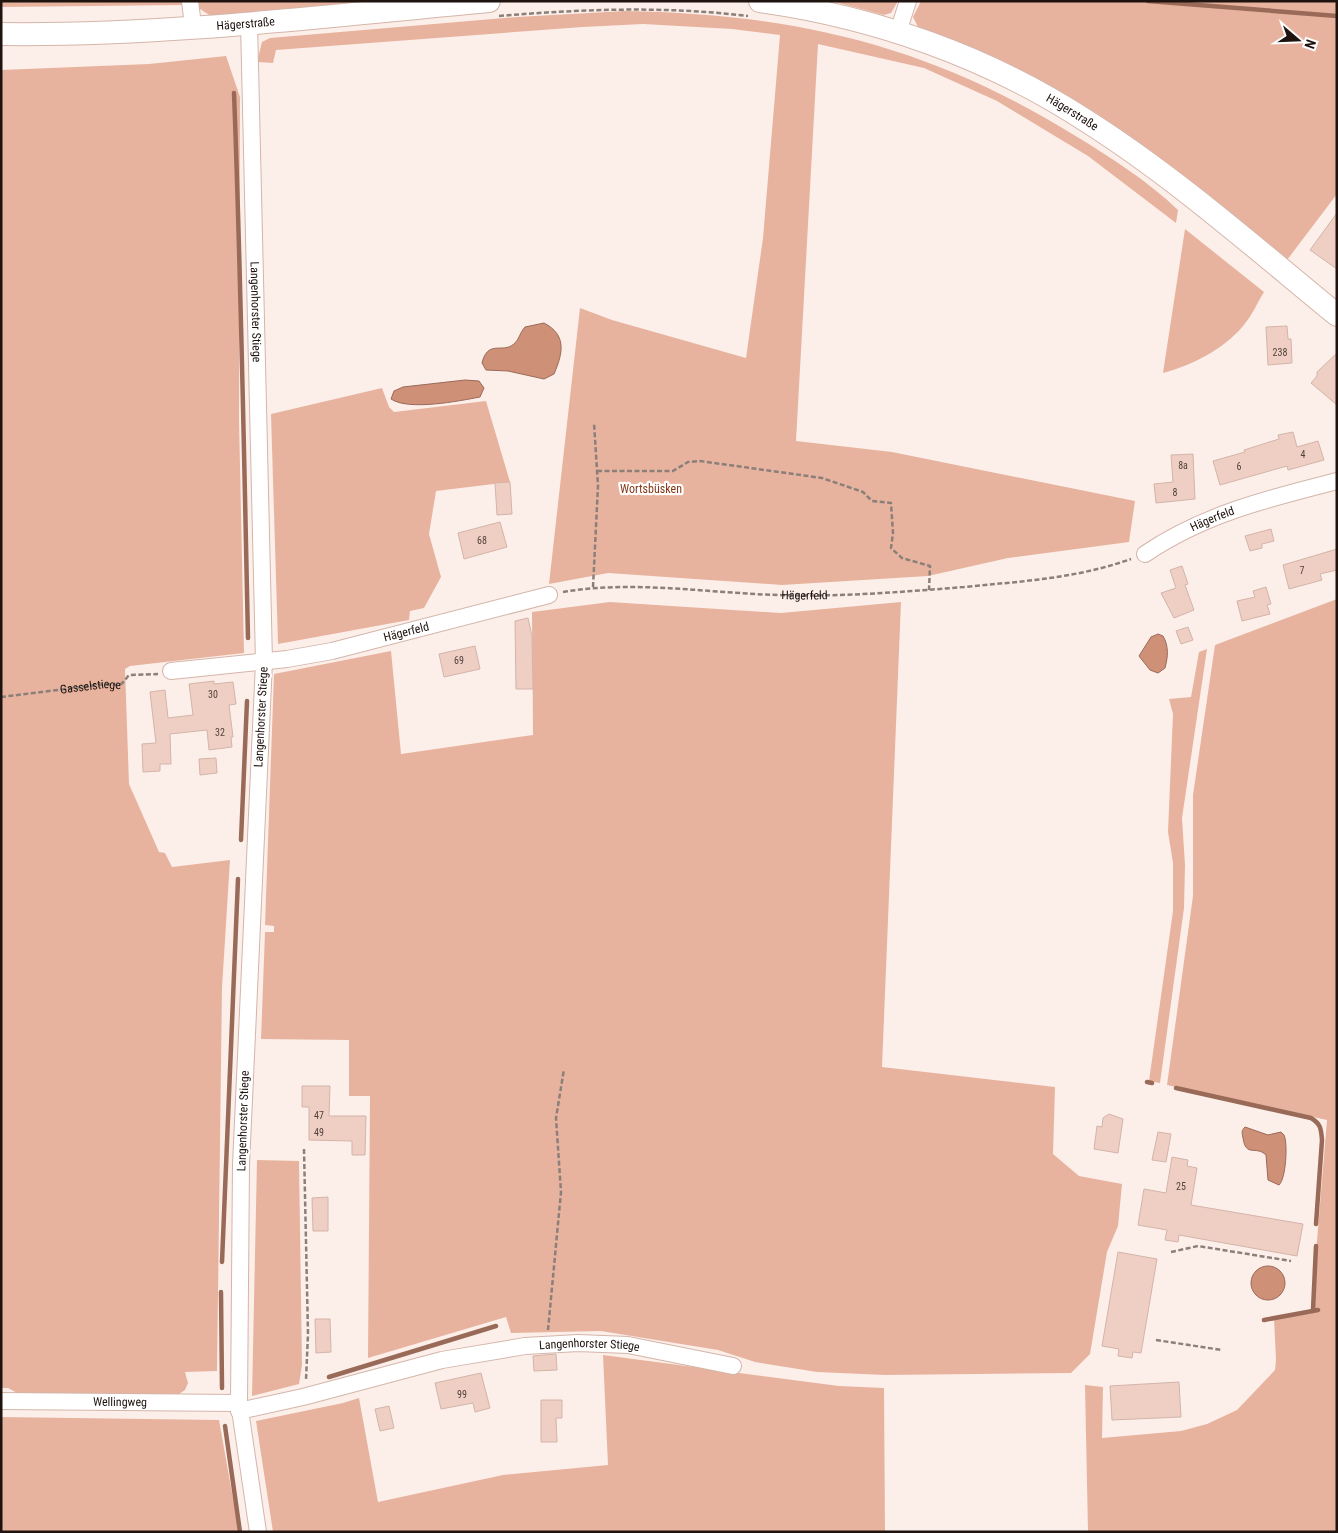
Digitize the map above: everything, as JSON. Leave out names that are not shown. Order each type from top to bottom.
[{"type":"main road","name":"Hägerstraße","points":[[1,34],[94,32],[490,9]]},
{"type":"main road","name":"Hägerstraße","points":[[756,9],[829,13],[898,32],[1006,75],[1084,119],[1166,177],[1337,315]]},
{"type":"street","points":[[190,1],[193,26]]},
{"type":"street","points":[[898,32],[908,1]]},
{"type":"street","name":"Langenhorster Stiege","points":[[249,23],[264,662],[241,1165],[239,1407],[258,1532]]},
{"type":"street","name":"Hägerfeld","points":[[1146,554],[1163,542],[1229,511],[1337,481]]},
{"type":"street","name":"Hägerfeld","points":[[264,662],[332,651],[382,640],[549,595]]},
{"type":"street","points":[[171,671],[264,662]]},
{"type":"street","name":"Langenhorster Stiege","points":[[239,1407],[303,1397],[475,1353],[546,1344],[628,1345],[733,1366]]},
{"type":"street","name":"Wellingweg","points":[[1,1401],[239,1407]]},
{"type":"path","points":[[490,9],[756,9]]},
{"type":"path","points":[[594,423],[597,471],[594,587]]},
{"type":"path","points":[[597,471],[657,473],[674,471],[688,462],[700,461],[822,478],[863,492],[872,500],[887,502],[892,508],[891,548],[902,558],[930,566],[929,590]]},
{"type":"path","name":"Hägerfeld","points":[[549,595],[594,587],[780,595],[896,593],[1054,579],[1096,571],[1146,554]]},
{"type":"path","name":"Gasselstiege","points":[[1,697],[98,685],[120,685],[124,684],[129,674],[151,675],[171,671]]},
{"type":"path","points":[[546,1344],[562,1192],[556,1118],[564,1069]]},
{"type":"path","points":[[303,1397],[308,1364],[304,1149]]},
{"type":"path","points":[[1171,1252],[1198,1246],[1291,1260]]},
{"type":"path","points":[[1156,1340],[1222,1350]]},
{"type":"green space","points":[[1,1],[182,1],[183,5],[1,7]]},
{"type":"green space","points":[[196,1],[371,1],[211,16],[200,9]]},
{"type":"green space","points":[[831,1],[898,1],[891,13],[884,15]]},
{"type":"green space","points":[[921,1],[1337,1],[1337,194],[1287,260],[919,29],[913,17]]},
{"type":"green space","name":"Wortsbüsken","points":[[625,11],[687,13],[746,19],[803,28],[858,40],[913,57],[966,78],[1020,104],[1074,135],[1141,179],[1178,210],[1176,223],[1088,156],[997,101],[924,68],[818,44],[796,441],[892,452],[1135,501],[1129,542],[1008,558],[928,576],[782,585],[608,573],[549,584],[580,308],[612,320],[746,358],[763,238],[780,35],[732,29],[643,24],[583,27],[276,50],[273,63],[257,62],[262,42],[270,38],[517,17]]},
{"type":"green space","points":[[226,56],[240,97],[239,419],[244,653],[130,666],[125,669],[129,784],[159,852],[165,853],[172,867],[230,860],[222,988],[217,1371],[185,1372],[188,1383],[185,1390],[179,1394],[19,1394],[8,1388],[1,1388],[1,70],[149,64]]},
{"type":"green space","points":[[1185,229],[1264,292],[1252,314],[1235,335],[1206,356],[1185,366],[1163,373]]},
{"type":"green space","points":[[382,388],[389,407],[394,412],[486,401],[510,482],[436,491],[429,534],[441,577],[424,608],[410,611],[409,620],[278,644],[271,414]]},
{"type":"green space","points":[[1337,599],[1337,1532],[1088,1532],[1085,1385],[1103,1387],[1102,1438],[1181,1431],[1207,1424],[1237,1410],[1275,1370],[1274,1318],[1311,1313],[1327,1120],[1167,1085],[1193,896],[1193,795],[1215,645]]},
{"type":"green space","points":[[610,602],[781,613],[901,602],[882,1067],[1055,1087],[1053,1154],[1079,1176],[1122,1184],[1118,1226],[1107,1252],[1090,1354],[1071,1373],[885,1375],[817,1372],[755,1362],[718,1350],[601,1331],[511,1333],[506,1317],[368,1358],[370,1096],[349,1096],[349,1040],[261,1039],[265,932],[274,932],[274,926],[265,925],[274,674],[391,651],[401,754],[533,735],[532,612]]},
{"type":"green space","points":[[1207,649],[1182,818],[1185,865],[1184,908],[1160,1083],[1149,1081],[1173,911],[1173,863],[1168,832],[1173,714],[1169,699],[1191,697],[1199,652]]},
{"type":"green space","points":[[257,1160],[299,1161],[302,1365],[299,1384],[252,1396]]},
{"type":"green space","points":[[603,1355],[839,1386],[884,1388],[885,1532],[273,1532],[256,1421],[359,1398],[378,1502],[503,1475],[608,1465]]},
{"type":"green space","points":[[1,1417],[219,1420],[239,1532],[1,1532]]},
{"type":"shaded area","points":[[544,323],[557,333],[560,339],[561,352],[554,374],[544,379],[508,371],[486,370],[482,363],[488,351],[509,347],[516,342],[525,327]]},
{"type":"shaded area","points":[[465,380],[479,381],[484,388],[480,397],[422,405],[399,403],[391,399],[394,391],[403,387]]},
{"type":"shaded area","points":[[1158,634],[1163,636],[1166,644],[1167,660],[1165,668],[1158,673],[1150,670],[1139,656],[1151,637]]},
{"type":"shaded area","points":[[1245,1127],[1268,1135],[1281,1132],[1284,1135],[1286,1161],[1279,1185],[1268,1180],[1266,1155],[1262,1152],[1246,1148],[1242,1133]]},
{"type":"shaded area","points":[[1268,1266],[1275,1267],[1280,1271],[1284,1276],[1284,1290],[1280,1295],[1275,1299],[1268,1300],[1261,1299],[1256,1295],[1252,1290],[1251,1283],[1252,1276],[1256,1271],[1261,1267]]},
{"type":"building","points":[[1337,213],[1337,269],[1310,250]]},
{"type":"building","points":[[1287,326],[1288,339],[1291,339],[1292,363],[1268,365],[1266,327]]},
{"type":"building","points":[[1337,353],[1337,405],[1311,383],[1317,376],[1317,372]]},
{"type":"building","points":[[1293,432],[1297,447],[1318,441],[1324,460],[1288,470],[1287,466],[1220,485],[1213,461],[1245,452],[1244,450],[1279,439],[1278,435]]},
{"type":"building","points":[[1193,454],[1195,499],[1156,503],[1154,484],[1173,482],[1171,455]]},
{"type":"building","points":[[510,482],[512,514],[497,515],[495,483]]},
{"type":"building","points":[[500,522],[507,547],[464,559],[458,533]]},
{"type":"building","points":[[1271,529],[1274,541],[1262,544],[1262,548],[1250,551],[1245,536]]},
{"type":"building","points":[[1337,549],[1337,570],[1320,574],[1322,580],[1289,589],[1283,565]]},
{"type":"building","points":[[1182,566],[1188,584],[1185,585],[1194,610],[1174,618],[1161,593],[1176,588],[1170,570]]},
{"type":"building","points":[[1266,587],[1271,604],[1267,605],[1270,614],[1242,621],[1237,601],[1255,597],[1253,591]]},
{"type":"building","points":[[528,618],[532,636],[533,689],[516,689],[515,621]]},
{"type":"building","points":[[1188,627],[1193,640],[1181,644],[1176,631]]},
{"type":"building","points":[[475,646],[480,669],[444,677],[439,654]]},
{"type":"building","points":[[214,681],[214,684],[233,682],[236,704],[229,705],[233,737],[231,737],[232,747],[209,750],[207,730],[170,734],[171,764],[160,764],[160,771],[143,772],[142,744],[156,743],[150,692],[165,690],[168,718],[193,715],[189,684]]},
{"type":"building","points":[[216,758],[217,773],[200,775],[199,759]]},
{"type":"building","points":[[302,1086],[330,1086],[329,1116],[366,1116],[365,1155],[352,1155],[352,1141],[309,1140],[309,1107],[302,1107]]},
{"type":"building","points":[[1109,1114],[1123,1119],[1118,1153],[1094,1149],[1097,1126],[1102,1127],[1103,1118]]},
{"type":"building","points":[[1158,1132],[1171,1134],[1166,1162],[1152,1160]]},
{"type":"building","points":[[1172,1157],[1188,1160],[1187,1166],[1197,1168],[1191,1205],[1303,1224],[1297,1256],[1179,1235],[1178,1242],[1165,1240],[1167,1230],[1138,1225],[1144,1189],[1166,1193]]},
{"type":"building","points":[[328,1197],[328,1231],[313,1231],[312,1198]]},
{"type":"building","points":[[1118,1252],[1157,1259],[1141,1353],[1133,1352],[1132,1358],[1118,1356],[1119,1349],[1102,1346]]},
{"type":"building","points":[[315,1319],[330,1319],[331,1352],[316,1353]]},
{"type":"building","points":[[556,1354],[557,1370],[534,1371],[533,1356]]},
{"type":"building","points":[[481,1373],[490,1408],[475,1412],[473,1403],[441,1409],[435,1383]]},
{"type":"building","points":[[1179,1382],[1181,1417],[1112,1420],[1110,1386]]},
{"type":"building","points":[[541,1400],[562,1400],[562,1418],[556,1418],[557,1442],[541,1442]]},
{"type":"building","points":[[389,1406],[394,1428],[380,1431],[375,1409]]},
{"type":"waterway","points":[[1148,1],[1337,16]]},
{"type":"waterway","points":[[234,93],[248,638]]},
{"type":"waterway","points":[[241,840],[247,701]]},
{"type":"waterway","points":[[222,1262],[238,879]]},
{"type":"waterway","points":[[1147,1082],[1152,1083]]},
{"type":"waterway","points":[[1176,1088],[1311,1118],[1317,1122],[1321,1130],[1322,1140],[1316,1224]]},
{"type":"waterway","points":[[1313,1310],[1316,1246]]},
{"type":"waterway","points":[[221,1292],[222,1388]]},
{"type":"waterway","points":[[1264,1320],[1318,1310]]},
{"type":"waterway","points":[[329,1377],[496,1326]]},
{"type":"waterway","points":[[225,1426],[240,1532]]}]
